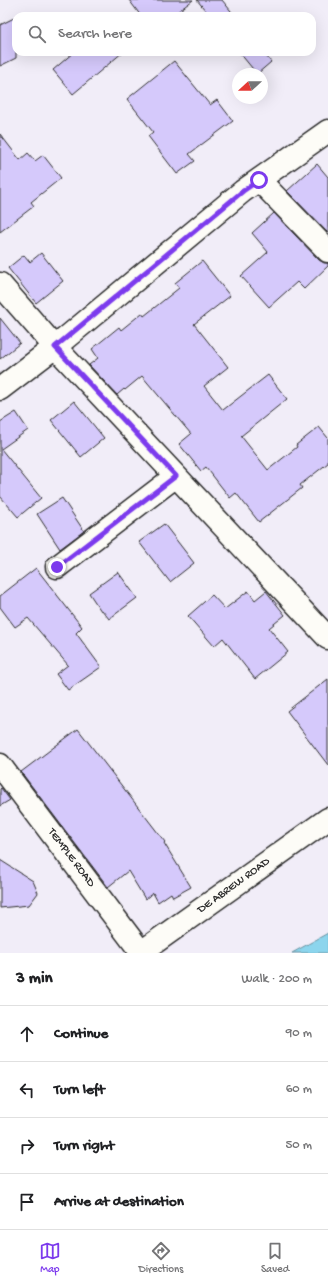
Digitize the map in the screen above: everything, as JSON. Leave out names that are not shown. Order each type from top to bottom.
[{"type":"street","points":[[0,389],[55,347],[243,191],[328,131]]},
{"type":"street","points":[[259,180],[328,251]]},
{"type":"street","points":[[0,284],[55,347],[328,638]]},
{"type":"street","points":[[57,567],[176,476]]},
{"type":"street","name":"TEMPLE ROAD","points":[[0,765],[141,953]]},
{"type":"street","name":"DE ABREW ROAD","points":[[141,953],[328,819]]},
{"type":"water","points":[[328,933],[328,953],[292,953]]},
{"type":"building","points":[[129,0],[193,0],[177,12],[138,12]]},
{"type":"building","points":[[197,0],[222,0],[232,12],[207,12]]},
{"type":"building","points":[[12,19],[12,56],[16,56],[16,58],[0,66],[0,25]]},
{"type":"building","points":[[69,56],[118,56],[73,94],[53,70]]},
{"type":"building","points":[[242,56],[266,56],[271,62],[264,68],[252,68]]},
{"type":"building","points":[[174,61],[210,105],[217,100],[233,121],[189,154],[195,161],[177,174],[148,136],[153,132],[127,99]]},
{"type":"building","points":[[0,134],[20,160],[28,153],[35,161],[43,155],[61,178],[31,202],[34,206],[0,232]]},
{"type":"building","points":[[317,164],[328,177],[328,233],[287,191]]},
{"type":"building","points":[[274,213],[319,260],[324,263],[328,263],[328,266],[304,289],[297,282],[269,307],[241,276],[268,252],[252,233]]},
{"type":"building","points":[[41,253],[63,281],[36,303],[8,268],[24,255],[30,262]]},
{"type":"building","points":[[202,261],[230,296],[194,324],[228,367],[204,386],[223,410],[268,375],[287,399],[241,436],[268,470],[319,427],[328,438],[328,463],[300,485],[302,488],[259,522],[236,493],[230,498],[206,467],[201,471],[179,444],[191,434],[142,376],[117,395],[89,365],[98,358],[92,349],[119,327],[121,330],[142,313],[144,316],[179,288],[175,283]]},
{"type":"building","points":[[0,318],[20,343],[0,359]]},
{"type":"building","points":[[74,401],[104,438],[81,457],[51,420]]},
{"type":"building","points":[[16,412],[28,430],[1,449],[41,498],[18,517],[0,496],[0,422]]},
{"type":"building","points":[[62,498],[84,531],[60,549],[37,514]]},
{"type":"building","points":[[164,524],[194,563],[170,582],[139,542]]},
{"type":"building","points":[[36,568],[82,627],[76,633],[101,667],[68,690],[56,674],[68,665],[28,618],[15,627],[0,607],[0,596]]},
{"type":"building","points":[[118,572],[137,598],[109,619],[102,610],[101,611],[89,593]]},
{"type":"building","points":[[248,591],[255,600],[266,591],[285,615],[269,628],[288,652],[255,679],[223,638],[214,646],[188,616],[212,595],[225,609]]},
{"type":"building","points":[[328,679],[328,765],[287,711]]},
{"type":"building","points":[[78,729],[165,842],[164,843],[191,887],[173,897],[171,893],[158,902],[153,893],[145,899],[128,871],[108,887],[21,772]]},
{"type":"building","points":[[1,788],[10,800],[0,806],[0,789]]},
{"type":"building","points":[[0,860],[33,881],[38,893],[29,905],[0,908]]},
{"type":"route","points":[[57,567],[176,476],[55,347],[243,191],[259,180]]}]
